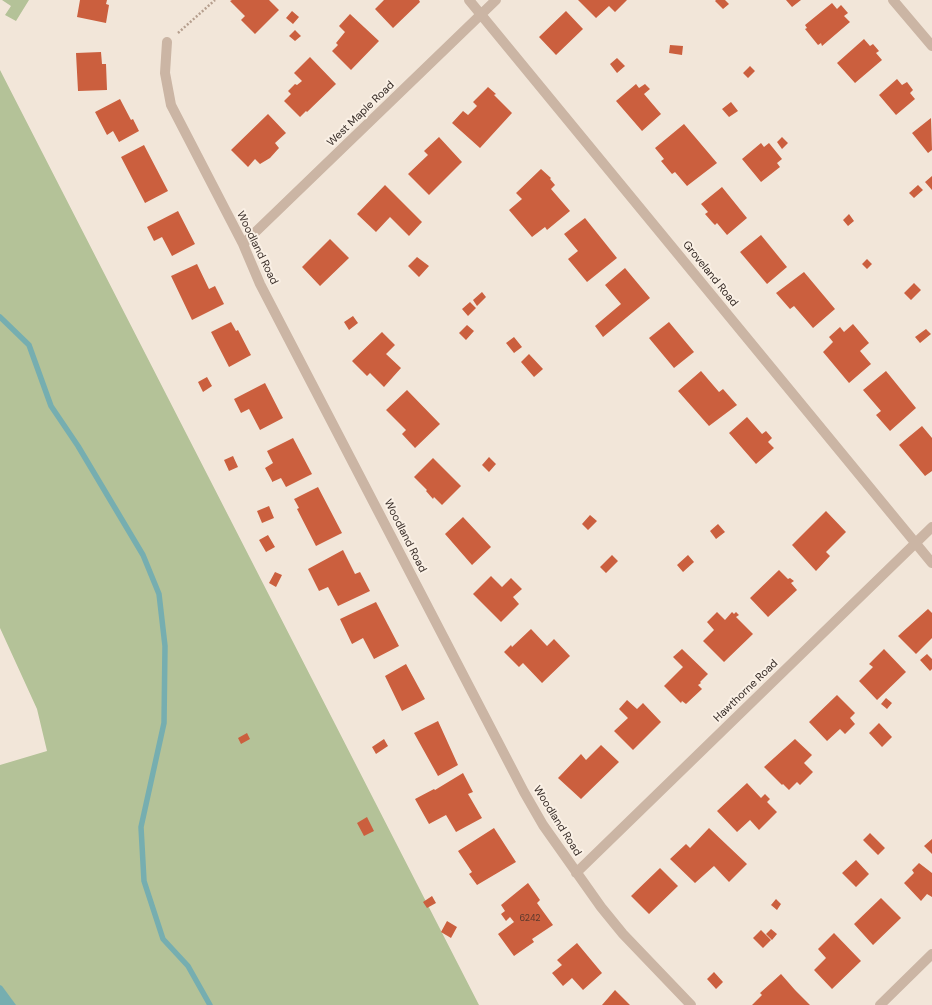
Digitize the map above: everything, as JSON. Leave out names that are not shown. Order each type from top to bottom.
[{"type":"street","name":"Groveland Road","points":[[469,0],[932,563]]},
{"type":"street","name":"West Maple Road","points":[[243,244],[496,0]]},
{"type":"street","points":[[893,0],[932,46]]},
{"type":"street","name":"Woodland Road","points":[[167,42],[164,73],[171,105],[243,244],[260,284],[524,792],[543,825],[576,873],[622,934],[692,1005]]},
{"type":"street","name":"Hawthorne Road","points":[[576,873],[932,527]]},
{"type":"street","points":[[880,1005],[932,954]]},
{"type":"path","points":[[167,42],[197,18],[215,0]]},
{"type":"green space","points":[[2,0],[29,0],[16,21],[5,15],[11,6]]},
{"type":"green space","points":[[0,70],[479,1005],[0,1005],[0,765],[47,751],[37,709],[0,628]]},
{"type":"water","points":[[0,985],[2,986],[16,1005],[0,1005]]},
{"type":"building","points":[[80,0],[107,0],[106,4],[109,5],[106,23],[77,17]]},
{"type":"building","points":[[269,0],[279,10],[255,34],[241,20],[245,16],[230,1]]},
{"type":"building","points":[[384,0],[419,0],[420,2],[393,28],[375,9]]},
{"type":"building","points":[[578,0],[627,0],[615,12],[609,6],[596,18]]},
{"type":"building","points":[[725,0],[729,4],[723,9],[715,1]]},
{"type":"building","points":[[786,0],[801,0],[792,7]]},
{"type":"building","points":[[832,3],[837,9],[841,5],[848,13],[844,16],[850,22],[822,46],[821,43],[818,45],[805,29],[807,28],[805,25]]},
{"type":"building","points":[[292,11],[299,17],[293,24],[286,18]]},
{"type":"building","points":[[566,11],[583,29],[556,55],[539,37]]},
{"type":"building","points":[[350,14],[379,41],[351,70],[332,51],[338,45],[336,43],[345,32],[339,26]]},
{"type":"building","points":[[295,30],[301,36],[295,41],[289,36]]},
{"type":"building","points":[[864,39],[870,46],[873,44],[879,51],[876,53],[882,60],[855,83],[837,63]]},
{"type":"building","points":[[670,45],[683,46],[682,55],[669,53]]},
{"type":"building","points":[[101,52],[102,64],[106,64],[107,90],[78,91],[76,53]]},
{"type":"building","points":[[310,57],[336,84],[300,117],[284,101],[291,94],[288,91],[295,84],[297,85],[302,81],[294,73]]},
{"type":"building","points":[[617,58],[625,66],[617,73],[610,64]]},
{"type":"building","points":[[750,66],[755,71],[748,78],[743,73]]},
{"type":"building","points":[[897,79],[902,85],[907,82],[913,90],[910,93],[915,99],[896,115],[879,95]]},
{"type":"building","points":[[636,84],[639,88],[645,84],[650,89],[644,94],[661,114],[642,131],[616,101]]},
{"type":"building","points":[[488,87],[512,113],[480,148],[452,123],[463,111],[468,115],[477,106],[473,102]]},
{"type":"building","points":[[120,99],[131,120],[133,119],[139,131],[119,142],[113,131],[107,135],[95,112]]},
{"type":"building","points":[[731,102],[738,111],[729,117],[722,109]]},
{"type":"building","points":[[268,114],[286,133],[275,143],[279,148],[270,158],[260,164],[255,159],[248,167],[231,150]]},
{"type":"building","points":[[931,118],[932,150],[928,153],[912,133]]},
{"type":"building","points":[[684,124],[717,163],[687,186],[675,172],[672,174],[661,161],[664,159],[655,148]]},
{"type":"building","points":[[439,137],[462,162],[429,195],[408,174],[428,155],[424,151]]},
{"type":"building","points":[[782,137],[788,143],[782,149],[777,142]]},
{"type":"building","points":[[761,143],[764,147],[769,143],[782,159],[777,163],[780,167],[761,182],[742,159]]},
{"type":"building","points":[[144,145],[168,191],[145,203],[121,157]]},
{"type":"building","points":[[541,169],[551,178],[550,179],[555,185],[551,189],[570,211],[547,230],[545,227],[532,237],[509,210],[522,199],[516,193]]},
{"type":"building","points":[[932,176],[932,190],[925,182]]},
{"type":"building","points":[[385,185],[422,222],[409,236],[390,217],[376,232],[357,214]]},
{"type":"building","points":[[918,185],[923,190],[914,198],[909,193]]},
{"type":"building","points":[[722,187],[747,218],[727,235],[717,223],[715,225],[705,214],[708,212],[701,204]]},
{"type":"building","points":[[178,211],[195,244],[172,256],[162,237],[154,241],[147,227]]},
{"type":"building","points":[[849,214],[854,221],[848,226],[843,220]]},
{"type":"building","points":[[585,218],[617,258],[587,282],[568,259],[578,251],[564,234]]},
{"type":"building","points":[[761,235],[787,267],[767,284],[740,252]]},
{"type":"building","points":[[330,239],[349,258],[320,286],[302,267]]},
{"type":"building","points":[[417,257],[429,266],[419,277],[408,266]]},
{"type":"building","points":[[867,259],[872,264],[867,269],[862,264]]},
{"type":"building","points":[[197,264],[209,289],[215,286],[224,304],[192,320],[171,276]]},
{"type":"building","points":[[625,268],[650,298],[603,337],[595,326],[621,304],[605,285]]},
{"type":"building","points":[[804,272],[835,309],[813,328],[794,306],[790,309],[776,293]]},
{"type":"building","points":[[914,283],[921,290],[911,300],[904,293]]},
{"type":"building","points":[[482,292],[486,297],[477,306],[473,300]]},
{"type":"building","points":[[470,302],[476,308],[468,316],[462,309]]},
{"type":"building","points":[[353,316],[358,323],[349,330],[344,322]]},
{"type":"building","points":[[231,322],[236,331],[238,330],[251,355],[229,367],[211,332]]},
{"type":"building","points":[[669,322],[694,352],[674,368],[649,338]]},
{"type":"building","points":[[853,324],[869,343],[860,351],[871,364],[849,383],[823,352],[833,342],[829,337],[840,327],[844,332]]},
{"type":"building","points":[[467,325],[474,331],[466,340],[459,333]]},
{"type":"building","points":[[926,329],[931,334],[920,343],[915,337]]},
{"type":"building","points":[[382,332],[395,345],[386,354],[401,368],[384,387],[370,373],[367,376],[352,361]]},
{"type":"building","points":[[514,337],[522,347],[514,353],[506,343]]},
{"type":"building","points":[[529,354],[543,369],[534,377],[521,362]]},
{"type":"building","points":[[701,371],[719,392],[723,389],[737,405],[709,426],[678,391]]},
{"type":"building","points":[[886,371],[916,408],[890,431],[876,415],[881,411],[863,390]]},
{"type":"building","points":[[207,377],[212,386],[203,392],[198,382]]},
{"type":"building","points":[[265,383],[283,418],[260,430],[249,409],[241,413],[234,399]]},
{"type":"building","points":[[407,390],[440,424],[415,448],[402,434],[406,430],[386,410]]},
{"type":"building","points":[[747,417],[762,434],[766,431],[772,438],[768,442],[774,448],[756,464],[729,433]]},
{"type":"building","points":[[922,426],[932,438],[932,471],[925,476],[899,445]]},
{"type":"building","points":[[293,438],[312,474],[286,487],[281,478],[272,482],[265,468],[273,463],[267,451]]},
{"type":"building","points":[[233,456],[238,467],[229,471],[224,460]]},
{"type":"building","points":[[489,457],[496,464],[489,472],[482,465]]},
{"type":"building","points":[[433,458],[461,486],[442,505],[434,497],[433,499],[426,491],[427,490],[414,477]]},
{"type":"building","points":[[318,487],[342,533],[316,546],[297,509],[299,508],[294,499]]},
{"type":"building","points":[[269,506],[274,518],[262,523],[257,511]]},
{"type":"building","points":[[826,511],[846,532],[826,552],[830,556],[816,571],[792,545]]},
{"type":"building","points":[[590,515],[597,521],[588,530],[582,524]]},
{"type":"building","points":[[463,517],[491,547],[472,565],[445,534]]},
{"type":"building","points":[[718,524],[725,532],[716,539],[710,531]]},
{"type":"building","points":[[268,535],[275,547],[266,552],[259,540]]},
{"type":"building","points":[[343,550],[355,574],[360,572],[370,591],[338,606],[328,587],[319,591],[308,569]]},
{"type":"building","points":[[612,555],[618,561],[606,573],[600,567]]},
{"type":"building","points":[[688,555],[694,562],[683,572],[677,565]]},
{"type":"building","points":[[779,570],[788,579],[790,578],[794,581],[791,583],[797,590],[768,617],[750,598]]},
{"type":"building","points":[[275,572],[282,575],[276,587],[269,583]]},
{"type":"building","points":[[491,576],[502,587],[511,578],[522,589],[513,597],[519,604],[501,622],[473,594]]},
{"type":"building","points":[[376,602],[399,646],[374,659],[363,638],[352,644],[340,619]]},
{"type":"building","points":[[928,609],[932,613],[932,638],[916,654],[898,636]]},
{"type":"building","points":[[717,612],[725,620],[732,612],[734,614],[736,612],[739,615],[736,617],[753,634],[724,662],[703,641],[714,630],[707,622]]},
{"type":"building","points":[[531,629],[547,646],[554,639],[570,656],[542,683],[523,663],[519,667],[504,652],[511,645],[512,647]]},
{"type":"building","points":[[682,649],[708,674],[698,685],[702,689],[686,704],[682,701],[681,703],[664,686],[683,667],[673,657]]},
{"type":"building","points":[[884,649],[906,672],[877,700],[859,681],[873,667],[869,664]]},
{"type":"building","points":[[927,654],[932,659],[932,669],[930,671],[920,660]]},
{"type":"building","points":[[406,664],[425,699],[402,711],[385,676]]},
{"type":"building","points":[[837,695],[855,713],[850,718],[855,724],[845,734],[840,729],[827,741],[809,722]]},
{"type":"building","points":[[886,698],[892,703],[887,709],[881,704]]},
{"type":"building","points":[[627,700],[637,709],[643,703],[661,722],[633,750],[614,731],[628,718],[619,709]]},
{"type":"building","points":[[438,721],[458,765],[438,776],[414,733]]},
{"type":"building","points":[[879,723],[892,737],[882,747],[869,733]]},
{"type":"building","points":[[247,733],[250,739],[241,744],[238,738]]},
{"type":"building","points":[[384,739],[388,746],[376,754],[372,747]]},
{"type":"building","points":[[795,739],[812,755],[804,763],[813,772],[800,785],[797,782],[789,790],[764,767]]},
{"type":"building","points":[[601,745],[619,762],[581,799],[558,778],[581,754],[586,760]]},
{"type":"building","points":[[463,773],[473,792],[468,794],[482,818],[456,832],[446,815],[429,824],[415,799],[434,789],[435,790]]},
{"type":"building","points":[[747,783],[761,798],[765,794],[770,799],[767,802],[777,812],[759,830],[750,820],[737,832],[717,811]]},
{"type":"building","points":[[367,817],[374,831],[364,836],[357,823]]},
{"type":"building","points":[[494,828],[516,862],[477,885],[469,874],[472,872],[458,851]]},
{"type":"building","points":[[709,828],[747,864],[729,882],[714,866],[695,883],[670,859],[686,844],[690,848]]},
{"type":"building","points":[[870,833],[885,848],[878,855],[863,840]]},
{"type":"building","points":[[932,839],[932,854],[924,846]]},
{"type":"building","points":[[856,860],[869,874],[856,887],[842,873]]},
{"type":"building","points":[[919,863],[932,873],[932,897],[927,894],[921,901],[904,883],[914,873],[912,870]]},
{"type":"building","points":[[660,868],[678,886],[649,914],[631,896]]},
{"type":"building","points":[[528,883],[540,900],[537,903],[553,925],[532,939],[534,942],[514,956],[498,934],[514,922],[510,917],[506,921],[501,914],[505,911],[501,905]]},
{"type":"building","points":[[432,896],[436,903],[427,908],[423,902]]},
{"type":"building","points":[[881,898],[901,918],[873,945],[854,924]]},
{"type":"building","points":[[776,899],[781,904],[777,910],[771,905]]},
{"type":"building","points":[[447,921],[457,927],[451,938],[441,932]]},
{"type":"building","points":[[771,929],[777,934],[772,940],[766,934]]},
{"type":"building","points":[[761,930],[771,940],[763,948],[753,938]]},
{"type":"building","points":[[834,933],[861,961],[832,989],[814,970],[826,958],[818,949]]},
{"type":"building","points":[[577,943],[602,973],[583,990],[572,978],[563,986],[552,973],[562,965],[557,960]]},
{"type":"building","points":[[714,972],[723,982],[716,989],[707,979]]},
{"type":"building","points":[[781,974],[810,1005],[752,1005],[762,995],[760,993]]},
{"type":"building","points":[[615,990],[630,1005],[602,1005]]},
{"type":"waterway","points":[[0,317],[29,345],[51,406],[78,446],[143,555],[159,594],[165,646],[164,723],[141,827],[144,881],[163,939],[188,966],[210,1005]]}]
